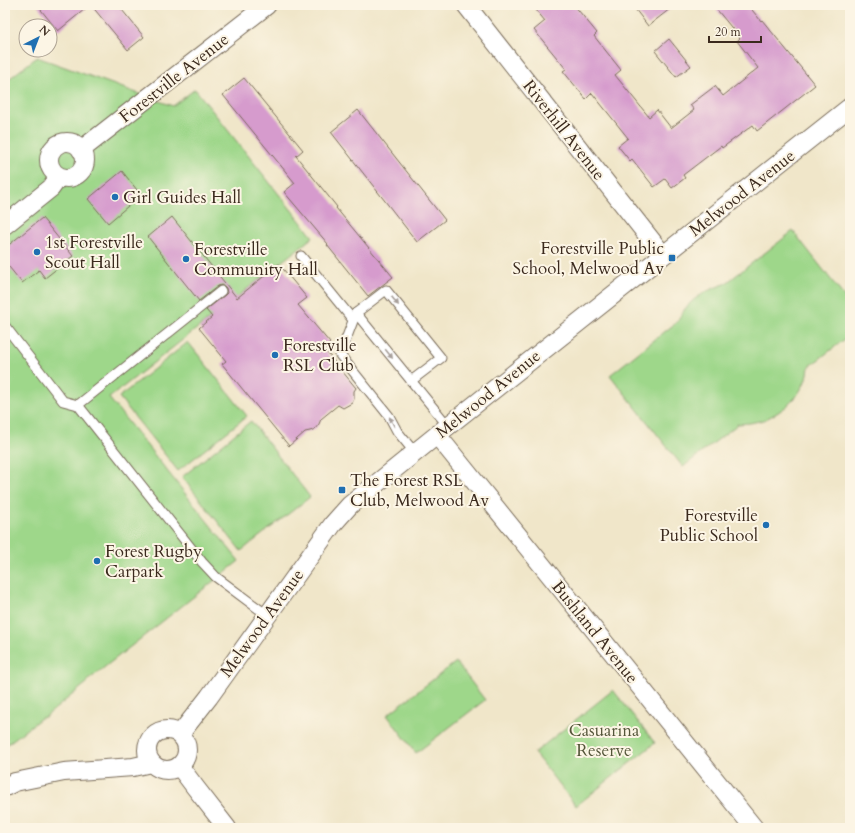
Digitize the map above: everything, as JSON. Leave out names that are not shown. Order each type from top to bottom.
[{"type":"street","name":"Forestville Avenue","points":[[81,150],[267,5]]},
{"type":"street","name":"Riverhill Avenue","points":[[466,5],[663,255]]},
{"type":"street","name":"Melwood Avenue","points":[[180,734],[209,697],[340,515],[350,505],[850,107]]},
{"type":"street","points":[[66,142],[72,143],[81,150],[85,161],[84,167],[76,176],[64,178],[59,177],[54,173],[49,162],[49,156],[55,147],[66,142]]},
{"type":"street","points":[[5,225],[51,188],[59,177]]},
{"type":"street","name":"Bushland Avenue","points":[[442,431],[754,828]]},
{"type":"street","points":[[168,730],[180,734],[187,744],[188,751],[187,757],[180,767],[168,771],[162,770],[151,763],[147,751],[151,738],[161,731],[168,730]]},
{"type":"street","points":[[5,786],[15,782],[64,772],[133,767],[151,763]]},
{"type":"street","points":[[180,767],[228,828]]},
{"type":"lane","points":[[301,256],[411,381],[442,431]]},
{"type":"lane","points":[[411,381],[441,358],[386,290],[354,317],[340,355],[389,416],[397,431],[415,453]]},
{"type":"lane","points":[[78,405],[221,291]]},
{"type":"lane","points":[[5,326],[63,402],[78,405],[202,562],[216,577],[267,615]]},
{"type":"green space","points":[[36,58],[40,58],[173,106],[195,89],[313,237],[109,398],[239,561],[87,681],[88,682],[45,717],[41,718],[5,746],[5,82]]},
{"type":"green space","points":[[793,231],[850,304],[850,335],[809,367],[803,386],[796,397],[787,406],[764,420],[738,424],[683,467],[610,375],[677,322],[686,308],[696,298],[725,284]]},
{"type":"green space","points":[[188,342],[247,416],[178,471],[119,397]]},
{"type":"green space","points":[[251,421],[310,497],[241,551],[182,477]]},
{"type":"green space","points":[[456,662],[485,700],[416,753],[387,715]]},
{"type":"green space","name":"Casuarina Reserve","points":[[613,690],[655,743],[576,806],[534,753]]},
{"type":"building","points":[[37,5],[90,5],[58,31],[58,18],[48,18]]},
{"type":"building","points":[[91,5],[118,5],[144,37],[128,50]]},
{"type":"building","points":[[532,5],[574,5],[597,33],[594,36],[621,70],[615,75],[649,117],[657,110],[671,128],[694,110],[690,105],[715,86],[723,96],[758,68],[737,41],[740,38],[713,5],[748,5],[815,85],[757,131],[753,125],[722,148],[721,146],[683,175],[685,178],[672,188],[665,179],[654,187],[632,159],[630,161],[618,146],[628,138],[592,93],[586,99],[563,71],[566,69],[534,30],[545,21]]},
{"type":"building","points":[[632,5],[675,5],[648,26]]},
{"type":"building","points":[[669,39],[691,66],[676,77],[655,51]]},
{"type":"building","points":[[244,78],[303,150],[296,156],[337,207],[336,208],[393,277],[368,296],[327,245],[328,244],[284,192],[295,183],[223,95]]},
{"type":"building","points":[[358,110],[445,220],[417,242],[331,132]]},
{"type":"building","name":"Girl Guides Hall","points":[[122,171],[141,195],[108,223],[88,199]]},
{"type":"building","name":"Forestville RSL Club","points":[[172,217],[237,298],[279,264],[307,298],[298,305],[330,343],[324,349],[356,388],[352,403],[343,408],[338,405],[321,419],[315,429],[305,432],[289,446],[222,364],[226,361],[199,328],[212,317],[206,310],[227,293],[226,288],[223,285],[218,286],[199,301],[148,237]]},
{"type":"building","name":"1st Forestville Scout Hall","points":[[42,218],[73,256],[45,278],[39,270],[22,283],[5,262],[5,248]]},
{"type":"place","name":"Girl Guides Hall","points":[[115,197]]},
{"type":"place","name":"1st Forestville Scout Hall","points":[[37,252]]},
{"type":"place","name":"Forestville Public School, Melwood Av","points":[[672,258]]},
{"type":"place","name":"Forestville Community Hall","points":[[186,259]]},
{"type":"place","name":"Forestville RSL Club","points":[[275,355]]},
{"type":"place","name":"The Forest RSL Club, Melwood Av","points":[[342,490]]},
{"type":"place","name":"Forestville Public School","points":[[766,525]]},
{"type":"place","name":"Forest Rugby Carpark","points":[[97,561]]}]
